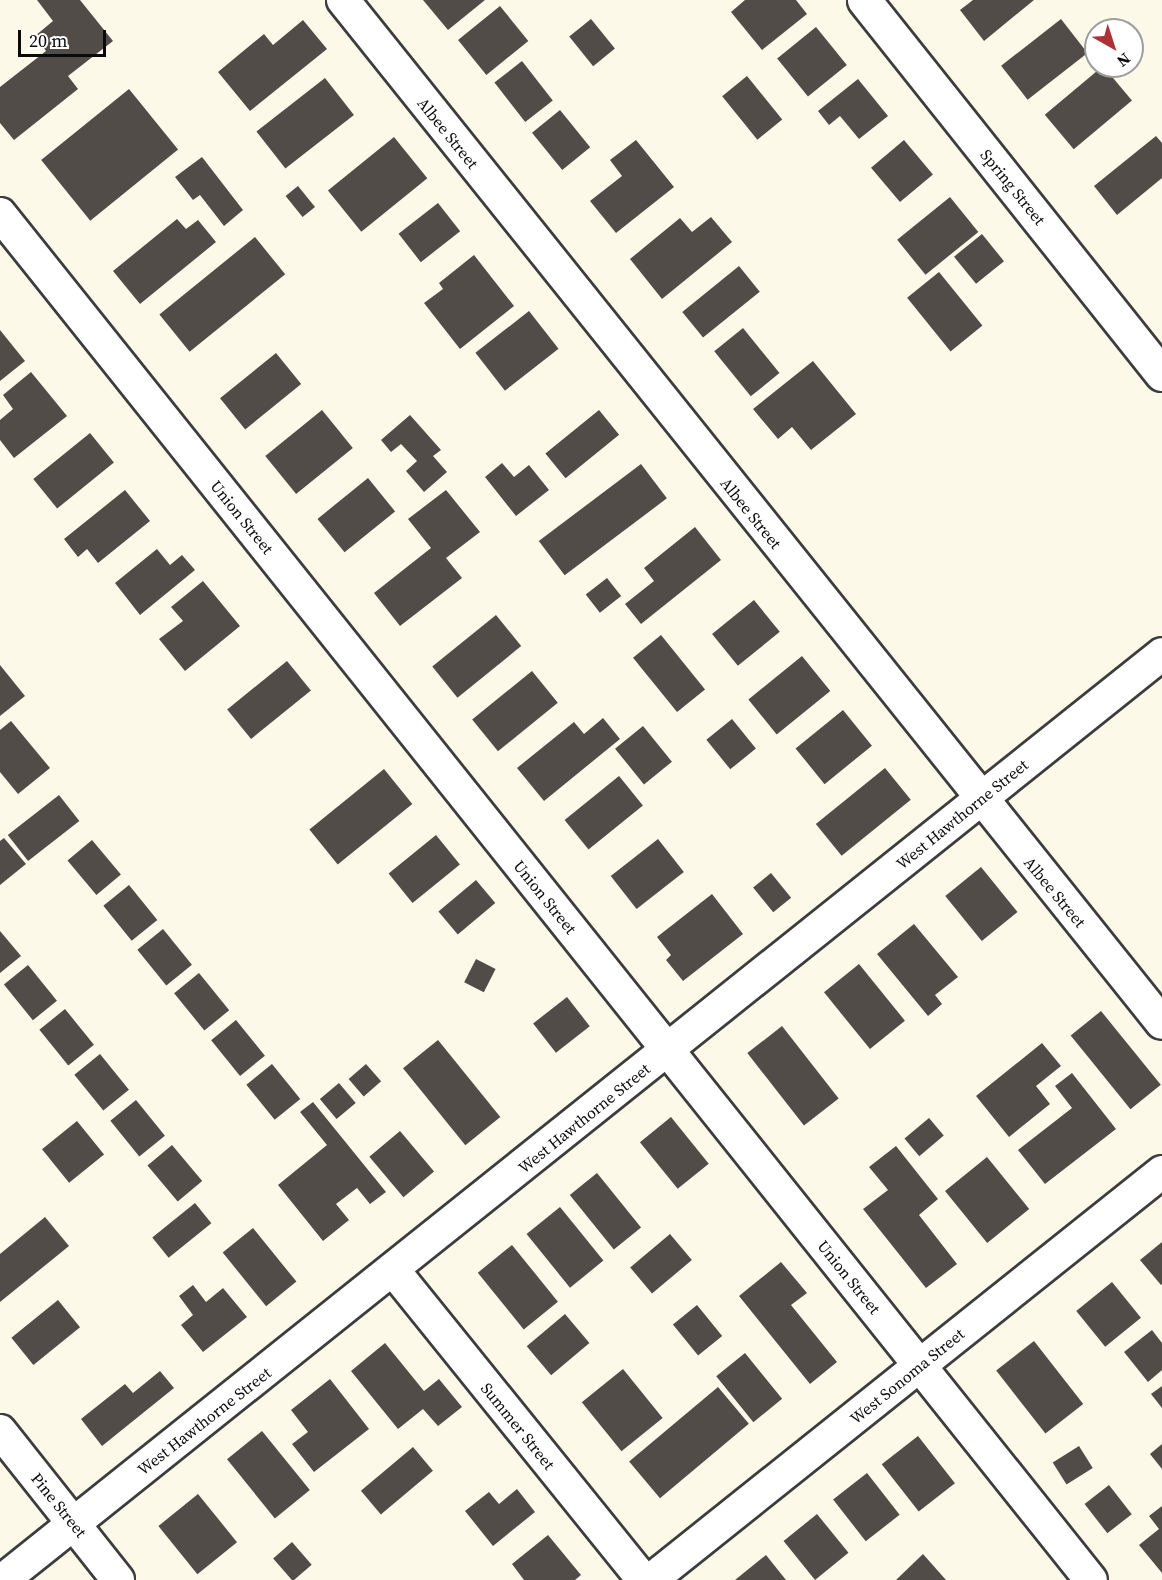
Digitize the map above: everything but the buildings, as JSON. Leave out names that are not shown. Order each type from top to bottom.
[{"type":"street","name":"Albee Street","points":[[343,0],[980,800],[1162,1023]]},
{"type":"street","name":"Spring Street","points":[[864,0],[1162,374]]},
{"type":"street","name":"Union Street","points":[[0,214],[1091,1580]]},
{"type":"street","name":"West Hawthorne Street","points":[[3,1580],[394,1271],[1162,654]]},
{"type":"street","name":"West Sonoma Street","points":[[651,1580],[1162,1172]]},
{"type":"street","name":"Summer Street","points":[[394,1271],[643,1580]]},
{"type":"street","name":"Pine Street","points":[[0,1431],[118,1580]]}]
